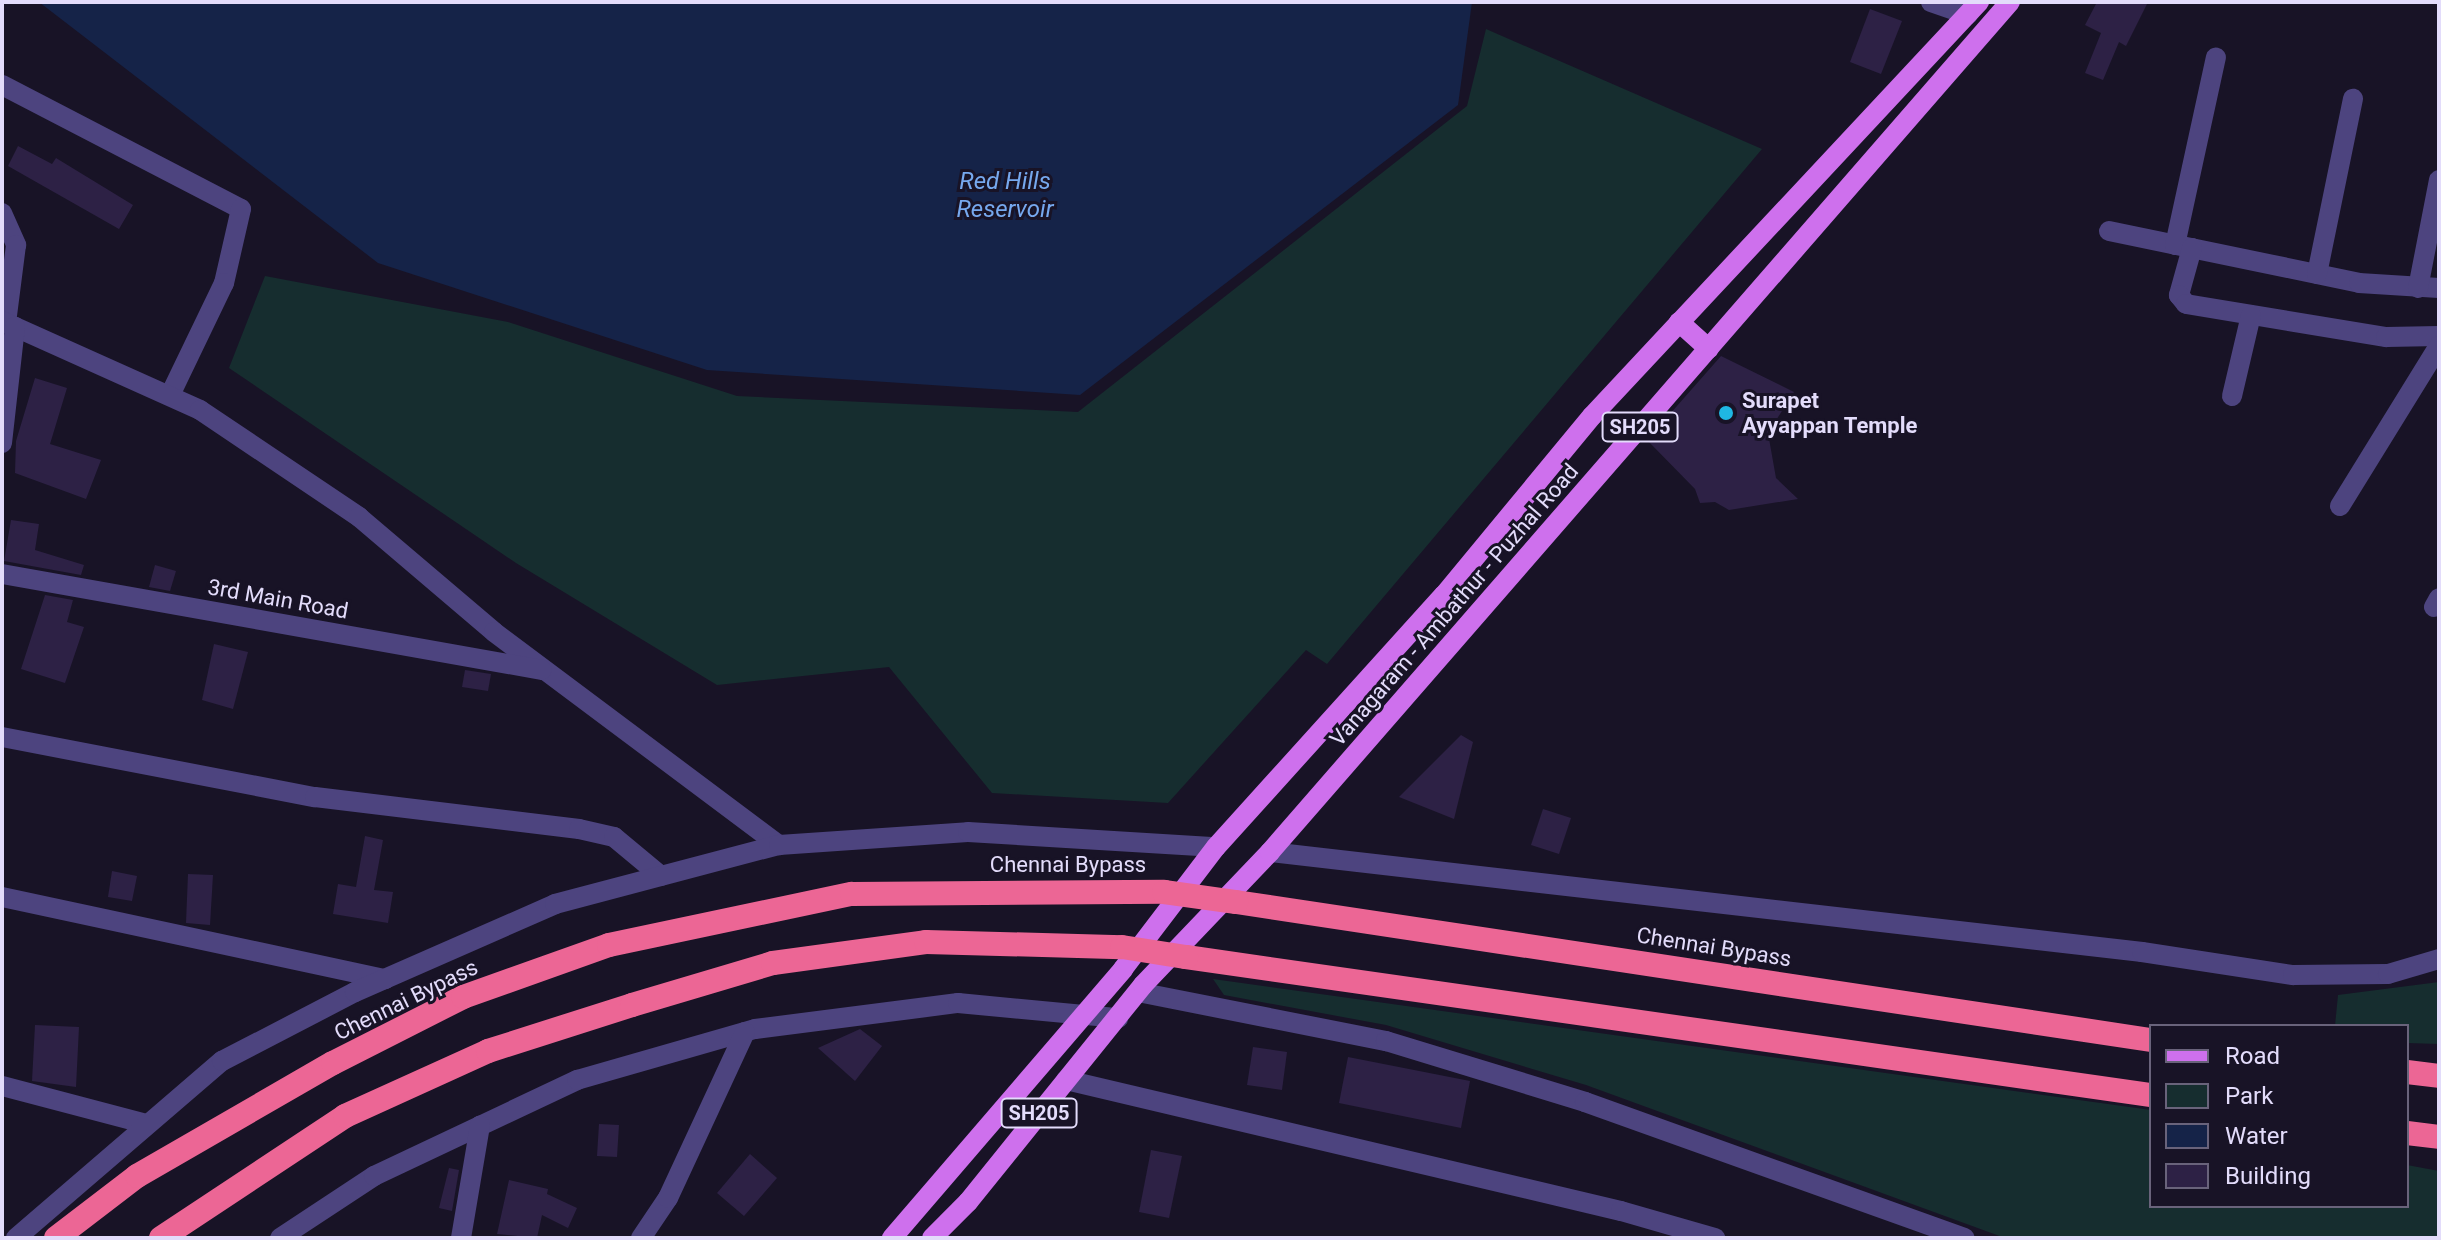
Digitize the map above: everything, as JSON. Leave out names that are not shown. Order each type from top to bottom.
[{"type":"highway","name":"Chennai Bypass","points":[[56,1238],[137,1176],[333,1063],[463,997],[609,945],[852,894],[1151,891],[2149,1040]]},
{"type":"highway","points":[[161,1238],[345,1116],[488,1051],[773,963],[926,942],[1122,947],[2149,1095]]},
{"type":"highway","points":[[2409,1072],[2439,1076]]},
{"type":"highway","points":[[2409,1133],[2439,1137]]},
{"type":"main road","name":"Vanagaram - Ambathur - Puzhal Road","points":[[932,1238],[1138,992],[1270,852],[2010,2]]},
{"type":"main road","points":[[892,1238],[1086,1011],[1216,847],[1444,595],[1592,416],[1974,8]]},
{"type":"main road","points":[[1679,322],[1709,349]]},
{"type":"street","points":[[1931,2],[1974,8]]},
{"type":"street","points":[[2216,57],[2184,246],[2179,295],[2186,304],[2386,337],[2439,336]]},
{"type":"street","points":[[2,85],[241,209],[224,283],[171,393]]},
{"type":"street","points":[[2317,274],[2353,99]]},
{"type":"street","points":[[2109,231],[2317,274],[2429,288],[2439,180]]},
{"type":"street","points":[[2,213],[16,245],[8,324],[2,443]]},
{"type":"street","points":[[2232,396],[2251,315]]},
{"type":"street","points":[[8,324],[171,393],[359,517],[545,671],[779,845]]},
{"type":"street","points":[[2340,506],[2439,346]]},
{"type":"street","name":"3rd Main Road","points":[[2,574],[545,671]]},
{"type":"street","points":[[2,737],[315,797],[579,829],[614,837],[661,876]]},
{"type":"street","points":[[16,1238],[222,1061],[385,979],[555,904],[779,845],[968,832],[1216,847]]},
{"type":"street","points":[[1270,852],[2142,952],[2293,975],[2388,974],[2439,959]]},
{"type":"street","points":[[2,897],[385,979]]},
{"type":"street","points":[[1138,992],[1386,1041],[1585,1102],[1964,1238]]},
{"type":"street","points":[[280,1238],[374,1176],[577,1080],[745,1032],[958,1003],[1086,1011],[1118,1018]]},
{"type":"street","points":[[641,1238],[668,1198],[745,1032]]},
{"type":"street","points":[[1066,1080],[1621,1211],[1715,1238]]},
{"type":"street","points":[[2,1086],[147,1124]]},
{"type":"street","points":[[461,1238],[480,1126]]},
{"type":"green space","points":[[1486,29],[1762,149],[1327,664],[1306,650],[1168,803],[992,793],[889,667],[717,685],[516,563],[229,368],[265,276],[508,322],[737,396],[1078,412],[1467,106]]},
{"type":"green space","points":[[1213,979],[2149,1110],[2149,1208],[2409,1208],[2409,1165],[2439,1171],[2439,1238],[2005,1238],[1586,1085],[1386,1025],[1224,995]]},
{"type":"green space","points":[[2439,982],[2439,1044],[2409,1043],[2409,1024],[2335,1024],[2338,995]]},
{"type":"water","name":"Red Hills Reservoir","points":[[39,2],[1472,2],[1458,105],[1080,395],[707,370],[378,263]]},
{"type":"building","points":[[2097,2],[2148,2],[2126,46],[2119,42],[2103,80],[2085,73],[2101,33],[2085,25]]},
{"type":"building","points":[[1870,9],[1902,21],[1881,74],[1850,62]]},
{"type":"building","points":[[18,146],[52,164],[56,158],[133,205],[119,229],[8,166]]},
{"type":"building","name":"Surapet Ayyappan Temple","points":[[1721,356],[1794,392],[1768,433],[1776,478],[1798,499],[1729,510],[1715,502],[1700,503],[1695,489],[1647,440]]},
{"type":"building","points":[[35,378],[67,388],[50,444],[101,460],[86,499],[15,473],[16,441]]},
{"type":"building","points":[[11,520],[39,524],[35,550],[84,565],[81,575],[4,561]]},
{"type":"building","points":[[155,565],[176,571],[170,591],[149,587]]},
{"type":"building","points":[[45,595],[73,600],[67,622],[84,627],[65,683],[21,669]]},
{"type":"building","points":[[214,644],[248,652],[233,709],[202,700]]},
{"type":"building","points":[[465,670],[491,674],[488,691],[462,687]]},
{"type":"building","points":[[1461,735],[1473,742],[1454,819],[1399,797]]},
{"type":"building","points":[[1543,809],[1571,818],[1559,854],[1531,845]]},
{"type":"building","points":[[365,836],[383,840],[374,890],[393,892],[388,923],[333,914],[338,884],[356,887]]},
{"type":"building","points":[[112,871],[137,876],[132,901],[108,897]]},
{"type":"building","points":[[188,874],[213,875],[210,925],[186,923]]},
{"type":"building","points":[[35,1025],[79,1027],[76,1087],[32,1081]]},
{"type":"building","points":[[860,1029],[882,1046],[855,1081],[818,1048]]},
{"type":"building","points":[[1253,1047],[1287,1052],[1282,1090],[1247,1085]]},
{"type":"building","points":[[1348,1057],[1470,1081],[1461,1128],[1339,1103]]},
{"type":"building","points":[[599,1124],[619,1125],[617,1157],[597,1156]]},
{"type":"building","points":[[1151,1150],[1182,1156],[1169,1218],[1139,1212]]},
{"type":"building","points":[[750,1154],[777,1178],[744,1216],[717,1193]]},
{"type":"building","points":[[449,1168],[459,1170],[452,1211],[439,1208]]},
{"type":"building","points":[[509,1180],[548,1189],[547,1194],[577,1208],[568,1228],[542,1215],[537,1238],[497,1234]]},
{"type":"place","name":"Surapet Ayyappan Temple","points":[[1726,413]]}]
